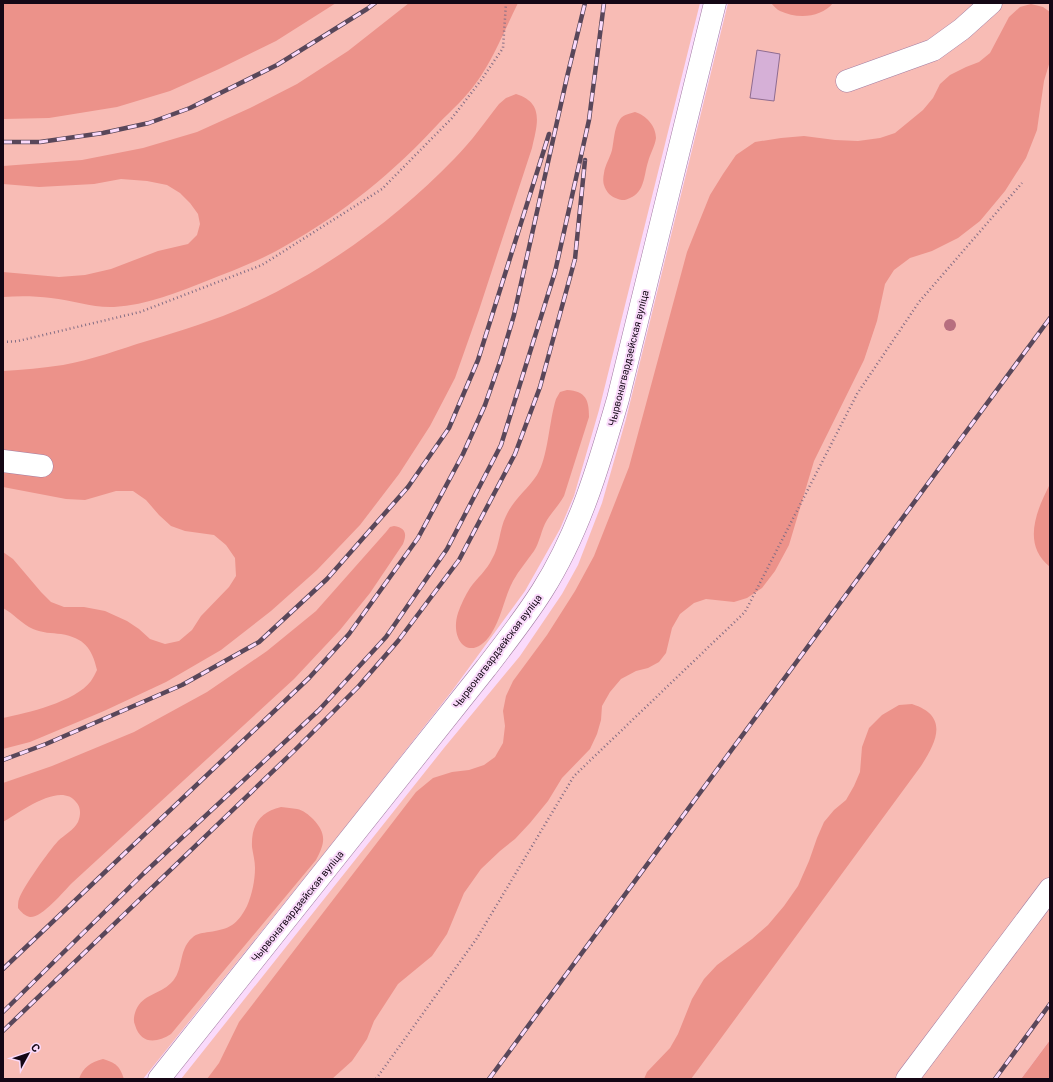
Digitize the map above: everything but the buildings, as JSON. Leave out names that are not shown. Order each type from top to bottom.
[{"type":"street","name":"Чырвонагвардзейская вуліца","points":[[159,1079],[486,668],[542,590],[560,558],[580,516],[618,399],[715,3]]},
{"type":"street","points":[[847,81],[933,50],[962,29],[991,3]]},
{"type":"street","points":[[3,461],[42,466]]},
{"type":"street","points":[[907,1079],[1050,889]]},
{"type":"path","points":[[3,342],[18,341],[140,312],[262,265],[382,189],[452,118],[482,79],[503,48],[506,3]]},
{"type":"path","points":[[376,1079],[477,938],[574,776],[745,612],[858,394],[918,302],[1022,183]]},
{"type":"shaded area","points":[[3,3],[700,3],[599,410],[574,496],[560,529],[525,591],[452,691],[355,815],[143,1079],[3,1079]]},
{"type":"shaded area","points":[[3,3],[336,3],[276,41],[170,91],[117,107],[49,118],[3,119]]},
{"type":"shaded area","points":[[409,3],[518,3],[488,64],[468,93],[422,141],[386,175],[348,206],[307,233],[267,256],[238,269],[151,301],[126,306],[106,307],[45,297],[3,297],[3,272],[59,277],[85,275],[111,269],[158,251],[188,244],[197,235],[200,224],[198,214],[190,203],[180,193],[167,185],[147,181],[121,179],[94,184],[39,187],[3,184],[3,166],[82,160],[143,148],[197,132],[250,108],[297,84],[348,51]]},
{"type":"shaded area","points":[[728,3],[1050,3],[1050,1040],[1021,1079],[181,1079],[444,748],[520,656],[562,594],[578,565],[602,503],[626,419]]},
{"type":"shaded area","points":[[771,3],[833,3],[822,12],[808,16],[801,16],[787,14],[780,11]]},
{"type":"shaded area","points":[[1031,4],[1043,7],[1050,12],[1050,61],[1044,81],[1037,130],[1026,158],[1005,191],[980,221],[958,238],[932,251],[910,258],[894,270],[885,284],[877,321],[864,360],[814,461],[789,545],[775,571],[762,588],[747,598],[734,602],[706,599],[694,603],[680,614],[672,628],[666,653],[659,662],[621,679],[610,692],[602,706],[601,720],[597,734],[590,749],[562,778],[548,801],[530,823],[515,839],[481,869],[464,893],[447,934],[432,956],[398,984],[374,1021],[367,1039],[352,1061],[332,1079],[207,1079],[219,1063],[239,1022],[416,792],[433,778],[484,765],[495,757],[503,743],[505,726],[503,711],[506,696],[513,681],[547,635],[575,591],[594,556],[629,467],[687,252],[710,195],[736,155],[755,142],[781,138],[804,136],[858,141],[880,138],[895,133],[923,110],[933,98],[940,84],[950,75],[979,62],[990,53],[1009,17],[1020,7]]},
{"type":"shaded area","points":[[516,94],[525,98],[535,109],[537,123],[534,139],[479,310],[455,378],[430,426],[399,474],[360,525],[317,570],[271,611],[221,650],[166,682],[104,711],[30,742],[3,749],[3,718],[50,706],[74,695],[91,681],[97,670],[89,650],[81,641],[61,634],[33,629],[3,608],[3,552],[13,559],[51,602],[64,607],[84,607],[105,611],[127,621],[150,639],[165,644],[179,641],[192,630],[201,616],[229,587],[236,576],[235,558],[226,545],[214,535],[185,531],[171,526],[146,500],[133,491],[116,491],[85,500],[66,499],[3,487],[3,371],[33,369],[74,363],[185,329],[247,306],[304,277],[358,242],[409,202],[461,152],[499,104],[506,98]]},
{"type":"shaded area","points":[[635,112],[639,113],[650,122],[656,134],[656,138],[639,192],[627,199],[621,200],[611,196],[607,192],[603,179],[605,167],[612,150],[617,124],[624,116]]},
{"type":"shaded area","points":[[567,390],[582,394],[587,401],[589,417],[564,496],[547,520],[534,551],[513,581],[495,628],[483,643],[476,647],[469,648],[459,640],[456,623],[459,610],[470,588],[490,563],[495,554],[502,527],[509,510],[541,468],[556,399],[560,392]]},
{"type":"shaded area","points":[[1050,484],[1050,567],[1041,558],[1036,549],[1034,527],[1040,505]]},
{"type":"shaded area","points":[[394,526],[401,528],[405,534],[403,544],[370,593],[340,630],[294,679],[72,883],[46,909],[35,916],[26,916],[18,908],[21,893],[58,841],[76,825],[79,819],[80,811],[79,806],[69,796],[60,795],[50,797],[29,806],[3,822],[3,783],[52,766],[134,732],[207,692],[267,651],[316,611],[390,527]]},
{"type":"shaded area","points":[[912,704],[924,709],[931,715],[935,722],[935,739],[921,766],[691,1079],[644,1079],[647,1072],[670,1048],[678,1034],[692,999],[704,979],[717,965],[768,925],[798,886],[824,822],[834,810],[846,800],[854,786],[860,772],[862,747],[869,728],[882,715],[899,705]]},
{"type":"shaded area","points":[[281,807],[301,810],[318,824],[321,829],[323,844],[316,860],[171,1034],[155,1040],[145,1039],[141,1036],[134,1022],[136,1010],[143,1001],[166,987],[175,978],[178,973],[185,948],[192,938],[196,935],[228,927],[240,918],[249,902],[254,882],[255,865],[252,839],[255,826],[267,812]]},
{"type":"shaded area","points":[[1050,1040],[1050,1079],[1021,1079]]},
{"type":"shaded area","points":[[103,1059],[117,1066],[124,1079],[79,1079],[85,1068]]},
{"type":"railway","points":[[3,142],[40,142],[103,133],[149,123],[190,108],[277,65],[375,3]]},
{"type":"railway","points":[[3,969],[309,678],[349,634],[418,538],[463,454],[485,405],[501,359],[514,315],[585,3]]},
{"type":"railway","points":[[3,1012],[143,874],[319,710],[386,637],[447,549],[501,445],[555,272],[589,120],[604,3]]},
{"type":"railway","points":[[3,760],[46,744],[182,685],[259,642],[327,579],[408,487],[449,428],[478,360],[549,134]]},
{"type":"railway","points":[[3,1031],[295,750],[358,687],[398,641],[459,560],[515,454],[540,387],[575,259],[585,160]]},
{"type":"railway","points":[[489,1079],[1050,318]]},
{"type":"railway","points":[[995,1079],[1050,1004]]}]
